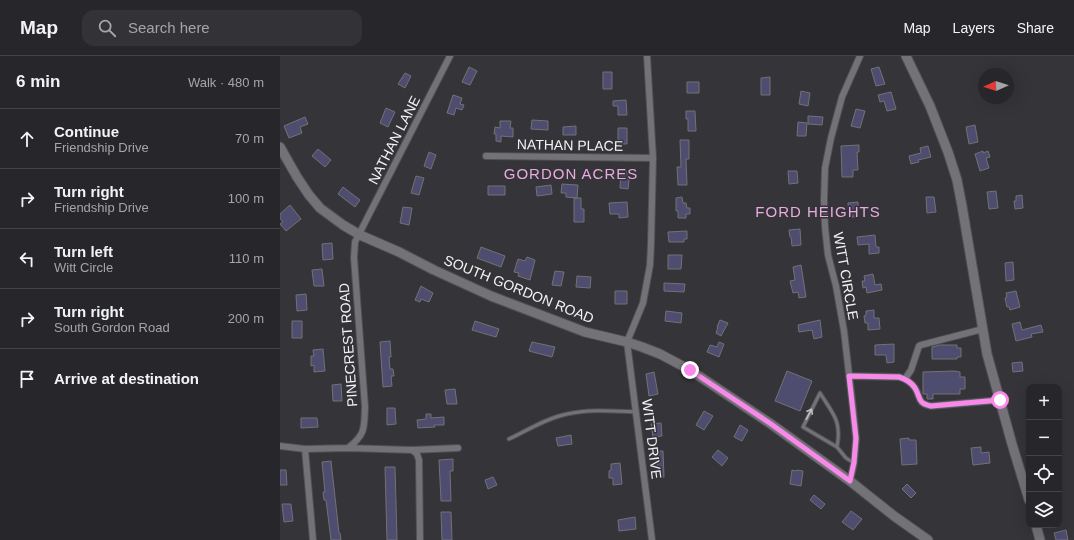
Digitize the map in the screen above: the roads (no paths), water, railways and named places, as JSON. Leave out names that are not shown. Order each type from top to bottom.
[{"type":"street","name":"NATHAN LANE","points":[[360,235],[450,56]]},
{"type":"street","points":[[627,342],[643,303],[650,265],[653,158],[647,56]]},
{"type":"street","name":"WITT CIRCLE","points":[[850,481],[854,462],[856,438],[844,331],[836,286],[828,255],[824,200],[825,168],[831,138],[842,97],[860,56]]},
{"type":"street","points":[[906,56],[930,106],[957,180],[989,361],[1027,492]]},
{"type":"street","name":"SOUTH GORDON ROAD","points":[[280,147],[304,189],[320,208],[343,225],[360,235],[399,252],[434,270],[534,314],[585,332],[627,342],[660,354],[690,370],[771,424],[928,540]]},
{"type":"street","name":"NATHAN PLACE","points":[[486,156],[653,158]]},
{"type":"street","name":"PINECREST ROAD","points":[[348,448],[358,441],[363,433],[365,419],[354,258],[356,242],[360,235]]},
{"type":"street","points":[[905,379],[911,370],[921,345],[983,329]]},
{"type":"street","name":"WITT DRIVE","points":[[627,342],[652,540]]},
{"type":"street","points":[[849,376],[899,377],[905,379],[915,389],[920,400],[931,406],[1000,400]]},
{"type":"street","points":[[280,446],[305,449],[348,448],[412,450],[458,448]]},
{"type":"street","points":[[305,449],[313,540]]},
{"type":"street","points":[[412,450],[417,454],[419,460],[420,540]]},
{"type":"street","points":[[1037,528],[1040,540]]},
{"type":"lane","points":[[837,447],[839,437],[837,419],[820,393],[803,426],[837,447],[846,458],[854,462]]},
{"type":"lane","points":[[510,439],[545,421],[566,414],[589,411],[636,412]]},
{"type":"district","name":"GORDON ACRES","points":[[571,173]]},
{"type":"district","name":"FORD HEIGHTS","points":[[818,211]]}]
